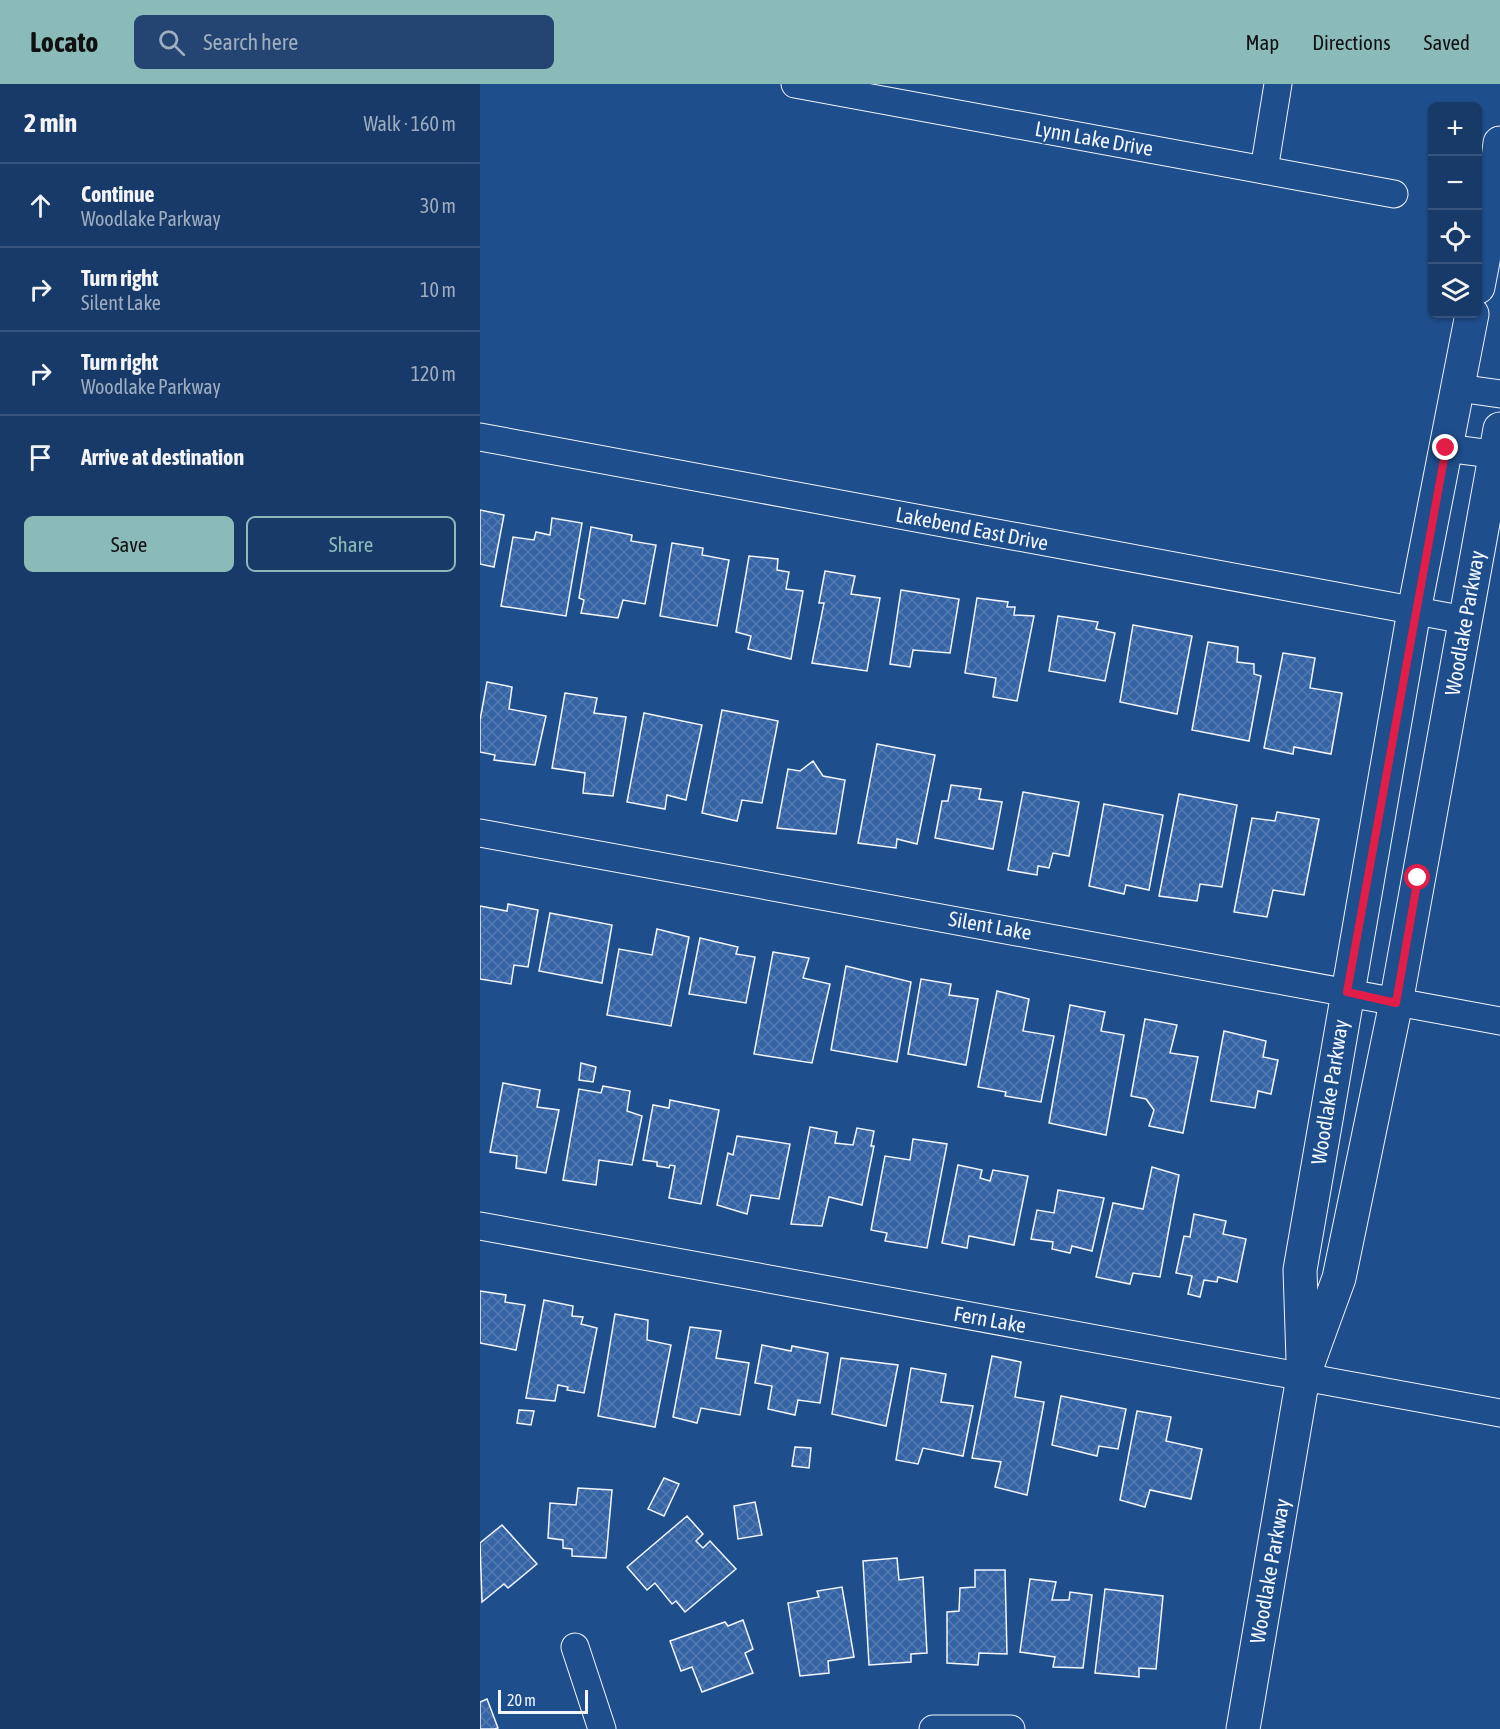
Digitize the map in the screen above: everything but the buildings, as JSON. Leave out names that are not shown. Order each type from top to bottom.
[{"type":"street","name":"Lynn Lake Drive","points":[[795,84],[1394,194]]},
{"type":"street","points":[[1264,170],[1278,84]]},
{"type":"street","points":[[1482,266],[1500,143]]},
{"type":"street","name":"Woodlake Parkway","points":[[1303,1377],[1300,1270],[1414,611],[1471,318]]},
{"type":"street","points":[[1458,388],[1500,394]]},
{"type":"street","name":"Lakebend East Drive","points":[[480,437],[1465,620]]},
{"type":"street","points":[[1446,448],[1498,446]]},
{"type":"street","name":"Woodlake Parkway","points":[[1243,1729],[1303,1377],[1339,1278],[1396,1003],[1498,446]]},
{"type":"street","name":"Silent Lake","points":[[480,833],[1500,1021]]},
{"type":"street","name":"Fern Lake","points":[[480,1226],[1500,1413]]},
{"type":"street","points":[[575,1647],[602,1729]]},
{"type":"street","points":[[933,1729],[1011,1729]]},
{"type":"route","points":[[1418,878],[1396,1003],[1347,992],[1414,611],[1446,448]]}]
